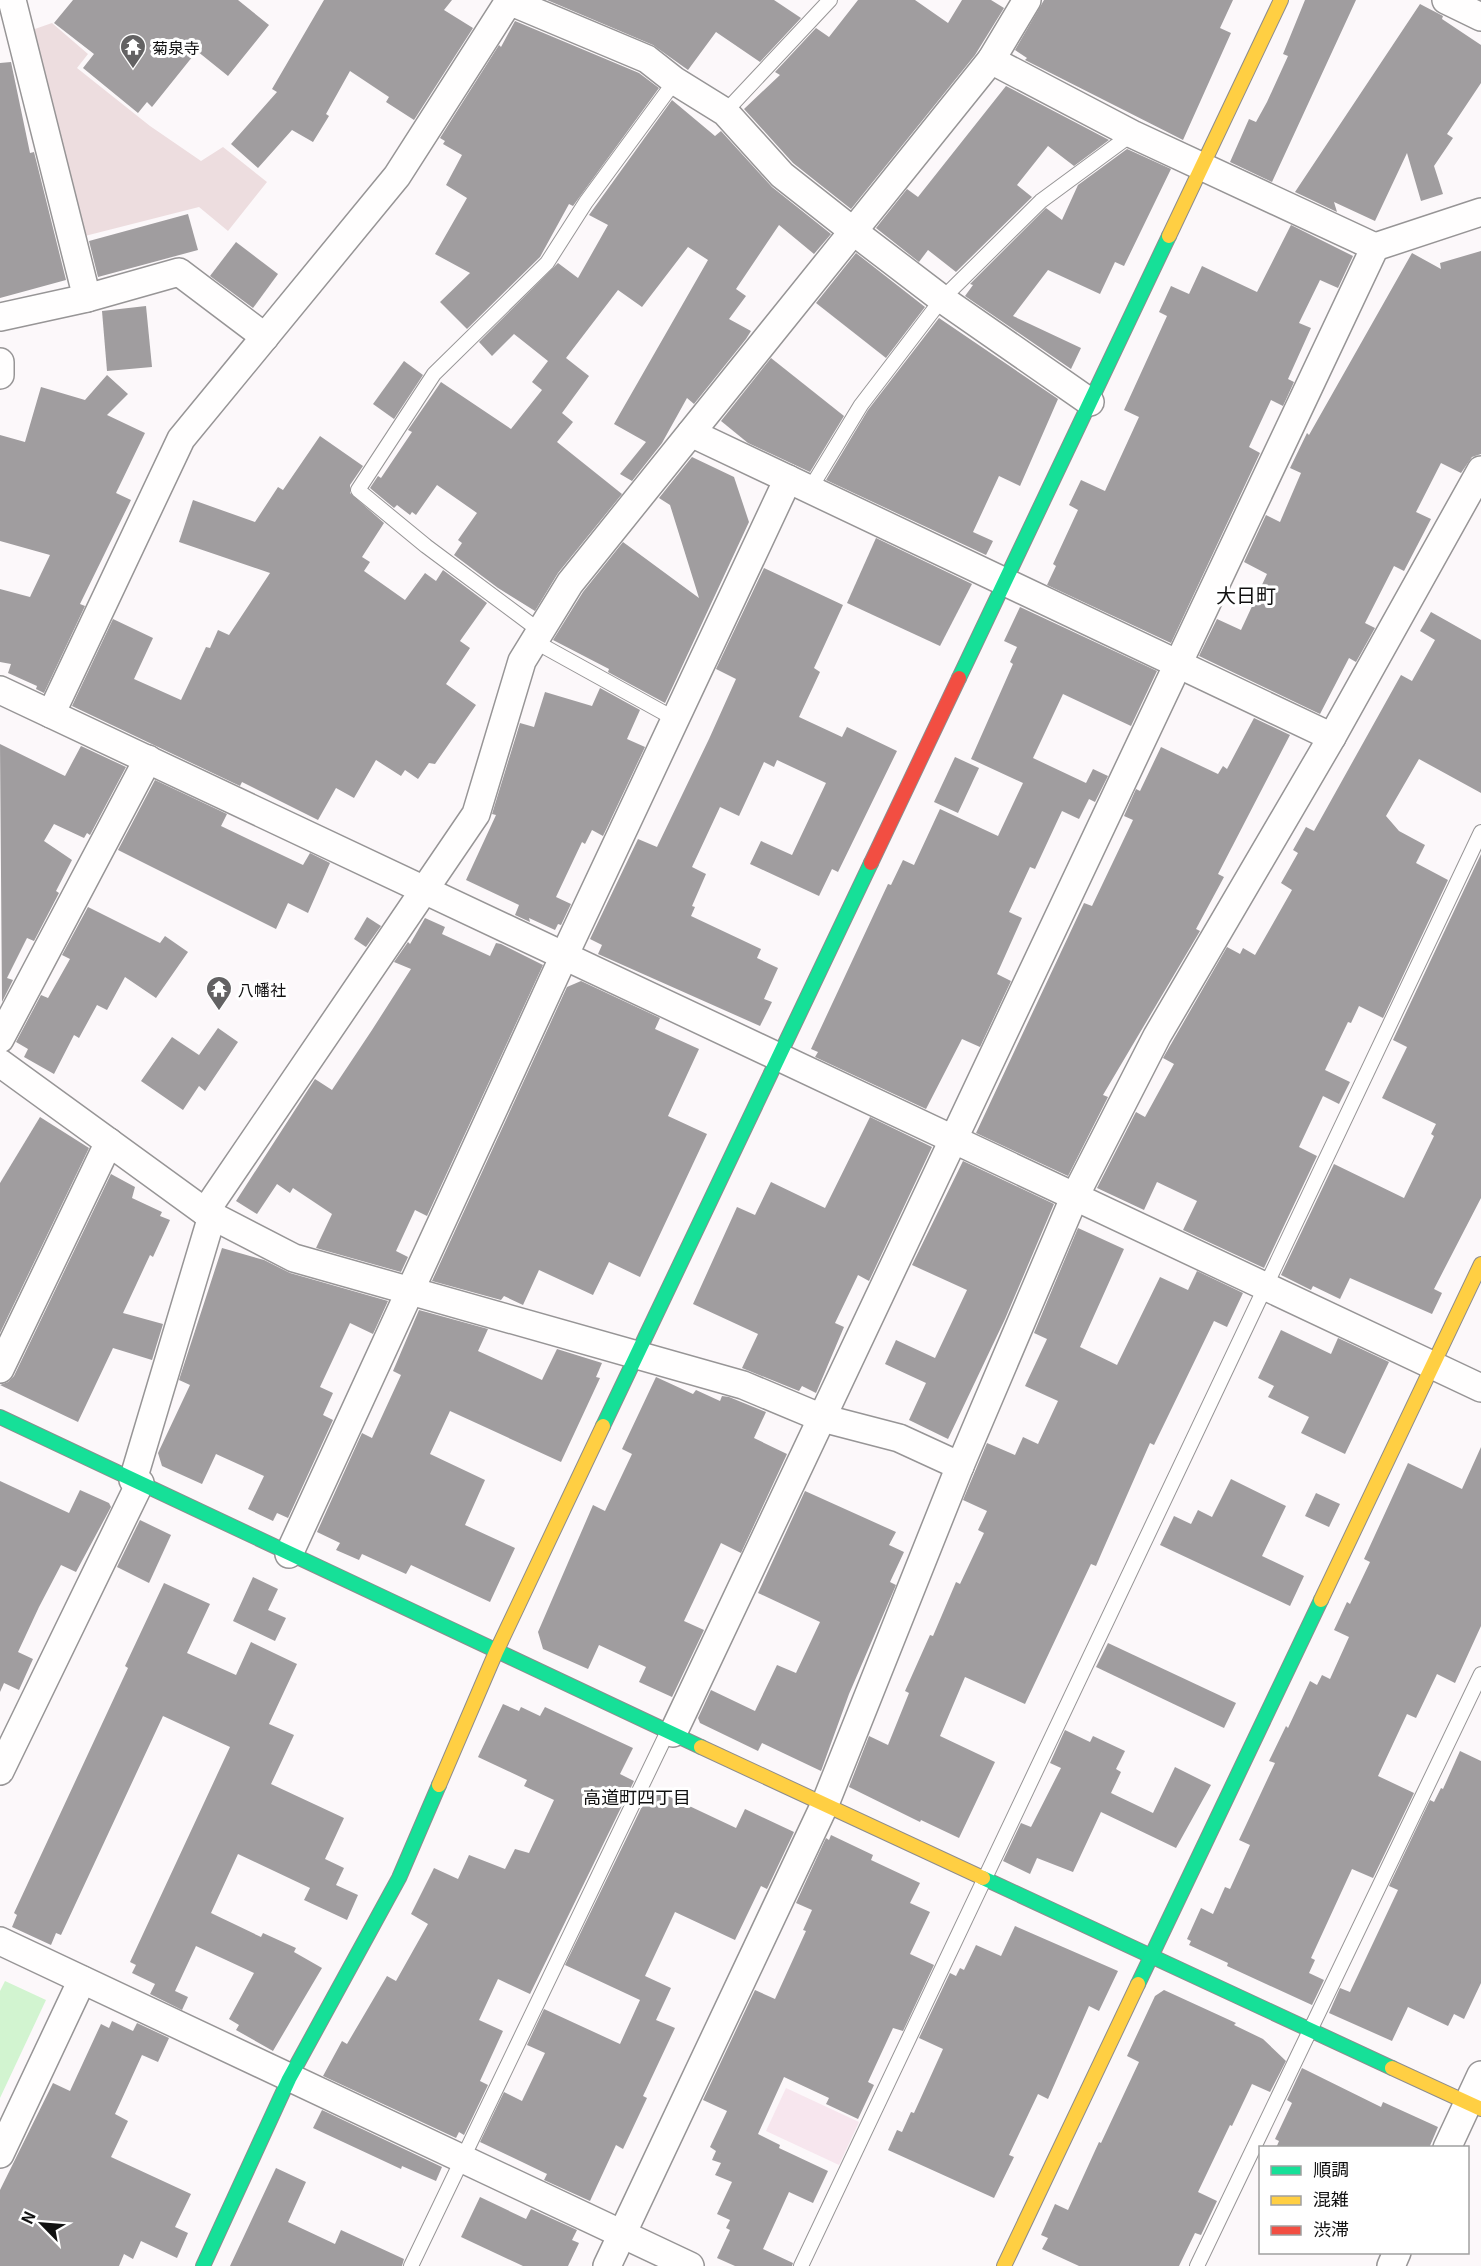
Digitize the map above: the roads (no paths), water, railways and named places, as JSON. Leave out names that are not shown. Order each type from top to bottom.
[{"type":"street","points":[[12,0],[87,298]]},
{"type":"street","points":[[51,714],[181,439],[397,176],[508,0],[549,8],[647,59],[675,81],[725,112],[782,175],[942,299],[1090,402]]},
{"type":"street","points":[[0,1771],[137,1481],[209,1214],[476,814],[522,661],[570,583],[991,60],[1027,0]]},
{"type":"street","points":[[203,2266],[289,2079],[399,1878],[496,1652],[1281,0]]},
{"type":"street","points":[[1446,0],[1481,16]]},
{"type":"street","points":[[991,60],[1132,134],[1376,247],[1481,212]]},
{"type":"street","points":[[670,1732],[822,1418],[1177,663],[1376,247]]},
{"type":"street","points":[[0,317],[87,298],[179,272],[265,337]]},
{"type":"street","points":[[0,362],[0,375]]},
{"type":"street","points":[[691,433],[1332,737]]},
{"type":"street","points":[[607,2266],[825,1804],[960,1466],[1074,1198],[1157,1036],[1332,737],[1481,470]]},
{"type":"street","points":[[290,1554],[675,719],[799,484]]},
{"type":"street","points":[[2,697],[51,714],[148,759],[1074,1198],[1481,1388]]},
{"type":"street","points":[[0,1039],[148,759]]},
{"type":"street","points":[[0,1063],[209,1214],[294,1258],[743,1385],[822,1418],[899,1438],[960,1466]]},
{"type":"street","points":[[0,1369],[109,1142]]},
{"type":"street","points":[[1004,2266],[1481,1264]]},
{"type":"street","points":[[0,1417],[496,1652],[1474,2106]]},
{"type":"street","points":[[0,1941],[690,2266]]},
{"type":"street","points":[[0,2154],[82,1980]]},
{"type":"street","points":[[1448,2146],[1474,2106],[1481,2076]]},
{"type":"lane","points":[[725,112],[830,0]]},
{"type":"lane","points":[[675,81],[585,202],[547,263],[434,374],[358,490],[537,636],[675,719]]},
{"type":"lane","points":[[799,484],[942,299],[1041,201],[1132,134]]},
{"type":"lane","points":[[801,2266],[1481,832]]},
{"type":"lane","points":[[1197,2266],[1481,1674]]},
{"type":"lane","points":[[411,2266],[670,1732]]},
{"type":"place","name":"菊泉寺","points":[[133,70]]},
{"type":"place","name":"八幡社","points":[[219,1012]]},
{"type":"district","name":"大日町","points":[[1246,594]]},
{"type":"district","name":"高道町四丁目","points":[[637,1796]]}]
